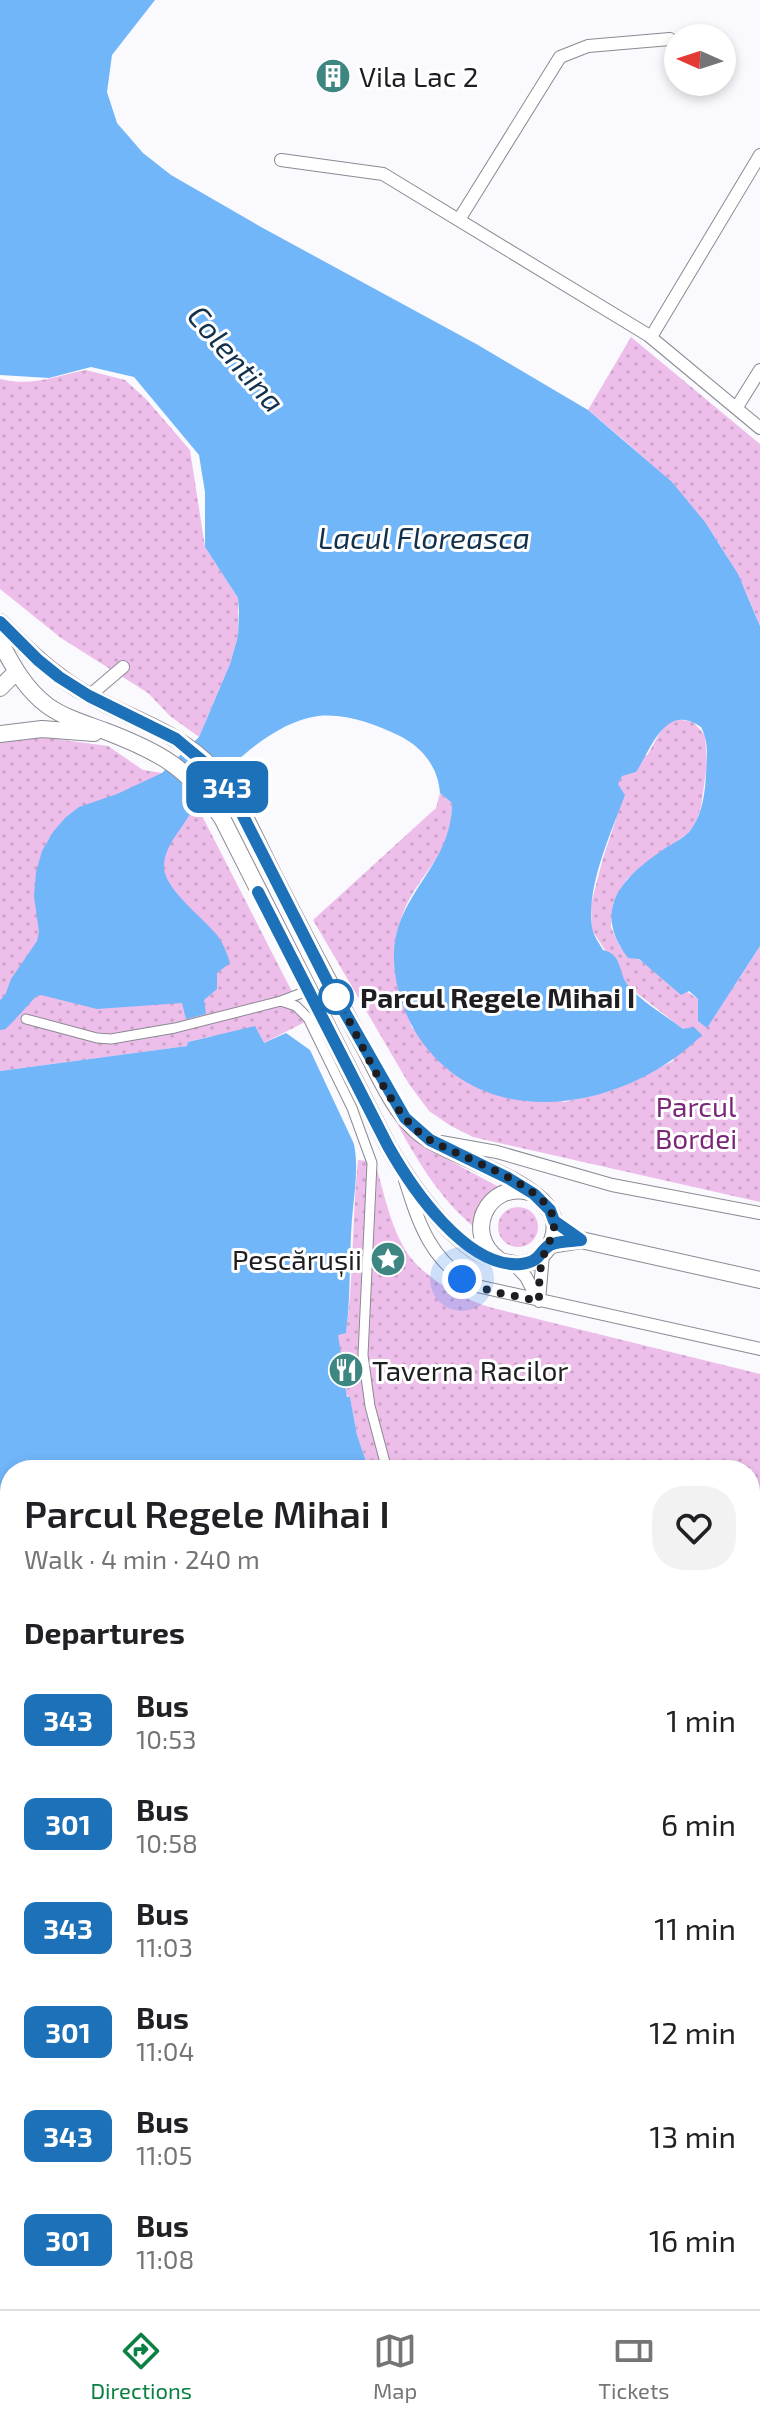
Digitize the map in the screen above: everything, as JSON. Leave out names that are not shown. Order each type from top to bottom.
[{"type":"main road","points":[[0,622],[38,660],[89,696],[176,739],[212,769],[238,806],[327,981],[405,1118],[430,1140],[534,1194],[550,1210],[554,1221],[547,1249]]},
{"type":"main road","points":[[0,642],[16,672],[37,697],[57,711],[167,760],[195,782],[222,818],[307,991],[401,1169],[460,1240],[486,1257],[508,1263],[528,1263],[547,1249],[581,1240]]},
{"type":"main road","points":[[0,688],[16,672]]},
{"type":"main road","points":[[0,734],[42,729],[123,738]]},
{"type":"main road","points":[[508,1263],[490,1252],[482,1240],[480,1225],[484,1211],[493,1199],[505,1192],[520,1190],[534,1194]]},
{"type":"main road","points":[[554,1221],[581,1240],[760,1280]]},
{"type":"street","points":[[460,218],[560,57],[588,46],[664,40]]},
{"type":"street","points":[[651,337],[760,155]]},
{"type":"street","points":[[281,160],[383,174],[460,218],[651,337],[760,428]]},
{"type":"street","points":[[737,407],[760,370]]},
{"type":"street","points":[[89,696],[123,667]]},
{"type":"street","points":[[26,1019],[111,1039],[188,1024],[281,1001],[307,991]]},
{"type":"street","points":[[281,1001],[296,1006],[308,1018],[352,1108],[371,1158],[363,1355],[370,1406],[384,1460]]},
{"type":"street","points":[[430,1140],[497,1152],[612,1185],[760,1213]]},
{"type":"street","points":[[401,1169],[422,1231],[435,1253],[448,1267],[477,1286],[760,1349]]},
{"type":"street","points":[[539,1301],[547,1249]]},
{"type":"street","points":[[508,1263],[526,1277],[539,1301]]},
{"type":"green space","points":[[631,337],[760,444],[760,626],[728,559],[690,505],[644,458],[588,410]]},
{"type":"green space","points":[[86,370],[125,380],[146,399],[190,450],[205,547],[238,598],[238,636],[230,664],[199,737],[170,716],[148,693],[61,638],[0,589],[0,379],[23,382],[44,380]]},
{"type":"green space","name":"Parcul Bordei","points":[[677,719],[693,722],[705,735],[707,764],[696,823],[687,834],[627,879],[613,903],[611,927],[620,947],[698,999],[698,1021],[733,988],[760,946],[760,1202],[473,1137],[451,1126],[429,1111],[409,1084],[313,920],[436,808],[440,793],[452,803],[446,840],[414,891],[399,925],[398,976],[412,1028],[564,1102],[610,1091],[673,1061],[683,1029],[629,987],[592,930],[591,904],[616,819],[618,783],[622,775],[648,754],[662,729]]},
{"type":"green space","points":[[34,736],[108,746],[143,770],[162,773],[196,804],[307,1021],[264,1043],[212,1036],[188,1042],[188,1046],[0,1071],[0,739]]},
{"type":"green space","points":[[393,1116],[426,1148],[499,1187],[480,1203],[474,1227],[438,1190]]},
{"type":"green space","points":[[358,1160],[375,1162],[394,1226],[410,1257],[429,1276],[465,1298],[489,1307],[760,1374],[760,1460],[366,1460],[338,1359],[338,1334],[346,1332]]},
{"type":"green space","points":[[518,1207],[532,1213],[538,1227],[532,1241],[518,1247],[504,1241],[498,1227],[504,1213]]},
{"type":"water","name":"Lacul Floreasca","points":[[0,0],[155,0],[112,55],[107,92],[117,123],[143,153],[171,175],[261,227],[478,345],[588,410],[672,482],[705,522],[738,574],[760,626],[760,946],[707,1028],[698,1021],[698,999],[689,991],[681,995],[639,959],[628,958],[612,924],[616,896],[624,883],[649,860],[686,835],[697,819],[704,797],[707,762],[701,727],[689,721],[678,720],[669,724],[654,741],[636,772],[622,776],[618,784],[625,795],[601,860],[593,895],[591,911],[594,933],[603,950],[617,959],[627,984],[683,1029],[694,1027],[702,1035],[671,1060],[636,1081],[598,1095],[558,1102],[519,1100],[482,1090],[449,1070],[420,1039],[409,1020],[398,987],[394,953],[404,912],[443,844],[450,825],[452,803],[440,793],[433,767],[416,746],[380,727],[339,716],[318,716],[298,721],[259,742],[208,791],[167,851],[164,869],[172,886],[217,935],[230,963],[217,973],[217,989],[204,1000],[206,1014],[186,1019],[182,1003],[97,1009],[41,995],[15,1007],[4,998],[11,979],[37,941],[36,872],[42,851],[53,832],[79,807],[162,773],[199,737],[230,664],[238,636],[239,611],[238,598],[205,547],[205,492],[199,455],[134,377],[91,367],[49,378],[0,375]]},
{"type":"water","points":[[255,1026],[264,1043],[286,1033],[310,1050],[354,1144],[356,1172],[348,1319],[346,1333],[338,1335],[342,1360],[337,1361],[339,1380],[344,1380],[347,1397],[350,1397],[366,1460],[0,1460],[0,1071],[187,1046],[188,1042]]},
{"type":"waterway","name":"Colentina","points":[[0,1018],[33,982]]},
{"type":"bus line","name":"343","points":[[0,622],[59,677],[89,696],[176,739],[202,758],[223,781],[238,806],[327,981],[405,1118],[415,1130],[430,1140],[534,1194],[550,1210],[554,1221],[581,1240],[550,1245],[536,1259],[514,1264],[486,1257],[450,1231],[401,1169],[258,892]]},
{"type":"place","name":"Vila Lac 2","points":[[333,76]]},
{"type":"place","name":"Parcul Regele Mihai I","points":[[336,997]]},
{"type":"place","name":"Pescărușii","points":[[388,1259]]},
{"type":"place","name":"Taverna Racilor","points":[[346,1370]]},
{"type":"route","points":[[336,997],[390,1095],[415,1130],[508,1178],[534,1194],[550,1210],[554,1230],[550,1245],[543,1254],[539,1301],[490,1291],[462,1279]]}]
